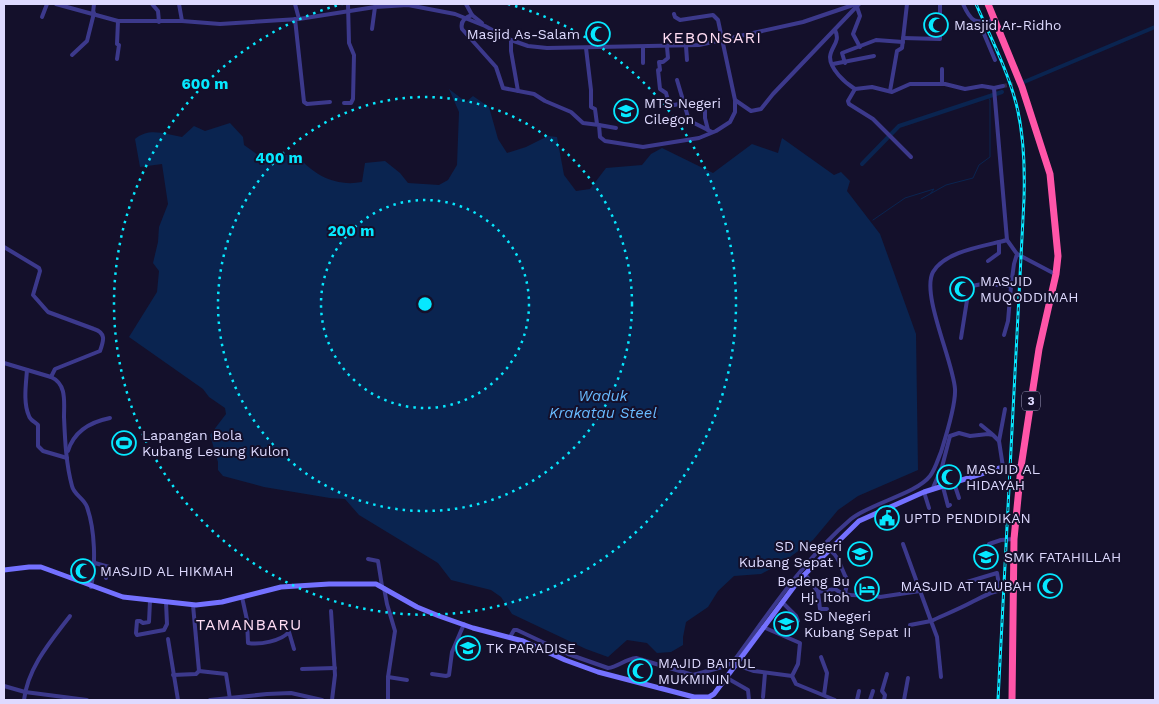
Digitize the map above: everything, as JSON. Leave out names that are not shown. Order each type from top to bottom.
[{"type":"highway","name":"3","points":[[988,4],[1029,107],[1052,184],[1058,256],[1056,274],[1039,349],[1021,466],[1014,539],[1012,700]]},
{"type":"street","points":[[42,17],[47,4]]},
{"type":"street","points":[[56,4],[118,21],[182,21],[232,24],[297,19],[349,10],[408,5],[466,18],[510,40],[541,48],[686,46],[722,41],[803,22],[858,5]]},
{"type":"street","points":[[72,55],[87,41],[94,4]]},
{"type":"street","points":[[152,4],[158,11],[159,22]]},
{"type":"street","points":[[179,4],[182,21]]},
{"type":"street","points":[[295,4],[304,102],[307,104],[330,102]]},
{"type":"street","points":[[344,103],[351,103],[353,99],[354,55],[349,42],[348,4]]},
{"type":"street","points":[[466,4],[472,15],[485,26]]},
{"type":"street","points":[[890,91],[897,51],[902,49],[908,4]]},
{"type":"street","points":[[844,63],[842,53],[876,40],[940,39],[940,4]]},
{"type":"street","points":[[963,4],[971,17],[979,22],[995,60]]},
{"type":"street","points":[[858,5],[860,16],[853,34],[860,47]]},
{"type":"street","points":[[735,100],[751,112],[761,109],[858,5]]},
{"type":"street","points":[[372,29],[375,7]]},
{"type":"street","points":[[586,48],[591,107],[595,109],[600,137],[605,141],[643,147],[699,138],[710,131],[725,126],[733,117],[736,109],[735,100],[718,20],[713,15],[680,20],[674,14]]},
{"type":"street","points":[[472,15],[466,18],[461,26],[463,31],[496,67],[502,87],[534,94],[545,102],[571,112],[583,123],[616,128]]},
{"type":"street","points":[[979,22],[994,20]]},
{"type":"street","points":[[117,59],[119,45],[117,44],[118,21]]},
{"type":"street","points":[[835,30],[838,37],[830,55],[833,64],[842,78],[855,89],[872,87],[890,91],[910,84],[942,84],[965,89],[982,86],[995,93]]},
{"type":"street","points":[[510,40],[510,51],[518,91]]},
{"type":"street","points":[[686,46],[687,60]]},
{"type":"street","points":[[643,47],[643,63]]},
{"type":"street","points":[[667,47],[668,58],[663,62],[659,62],[660,89],[666,93],[669,104],[684,103]]},
{"type":"street","points":[[833,64],[874,56]]},
{"type":"street","points":[[942,69],[942,84]]},
{"type":"street","points":[[677,80],[688,117],[691,121],[710,131]]},
{"type":"street","points":[[995,93],[1003,86]]},
{"type":"street","points":[[855,89],[848,101],[849,104],[880,125],[911,157]]},
{"type":"street","points":[[995,93],[1007,240],[1017,254],[1056,274]]},
{"type":"street","points":[[705,107],[705,118],[710,131]]},
{"type":"street","points":[[932,490],[942,467],[955,398],[955,388],[953,372],[930,295],[930,280],[934,271],[950,258],[972,248],[1007,240]]},
{"type":"street","points":[[988,261],[999,253],[999,242]]},
{"type":"street","points":[[4,247],[39,268],[40,271],[33,295],[48,312],[94,328],[103,335],[103,345],[100,351],[55,369],[51,376]]},
{"type":"street","points":[[1004,335],[1008,321],[1011,286],[1017,254]]},
{"type":"street","points":[[962,338],[970,289],[979,284],[1011,286]]},
{"type":"street","points":[[4,363],[51,376],[59,382],[63,392],[67,458],[72,488],[87,507],[95,564],[91,587]]},
{"type":"street","points":[[27,370],[28,415],[38,425],[38,446],[43,451],[67,458]]},
{"type":"street","points":[[1003,467],[999,441],[1005,409]]},
{"type":"street","points":[[67,458],[68,449],[78,433],[91,424],[110,418]]},
{"type":"street","points":[[981,425],[999,441]]},
{"type":"street","points":[[948,435],[993,435]]},
{"type":"street","points":[[510,637],[514,630],[517,630],[568,654],[608,668],[613,668],[628,658],[636,658],[693,675],[730,664],[794,580],[821,548],[852,518],[918,486],[930,476],[948,435]]},
{"type":"street","points":[[4,570],[41,567],[122,597],[193,604],[214,604],[276,588],[372,583],[383,587],[417,607],[464,624],[510,637],[598,672],[694,699],[709,696],[715,697],[782,602],[805,574],[859,521],[924,492],[1003,467],[1021,466]]},
{"type":"street","points":[[954,483],[959,498]]},
{"type":"street","points":[[943,487],[948,506],[950,505]]},
{"type":"street","points":[[924,492],[929,508]]},
{"type":"street","points":[[990,544],[1006,539],[1014,539]]},
{"type":"street","points":[[904,544],[937,638],[941,677]]},
{"type":"street","points":[[830,550],[840,561],[844,576],[848,581],[845,593]]},
{"type":"street","points":[[368,559],[378,561],[386,600],[396,631],[388,676],[388,700]]},
{"type":"street","points":[[95,564],[109,567],[106,578]]},
{"type":"street","points":[[967,582],[997,573],[1000,590]]},
{"type":"street","points":[[805,574],[818,592],[820,609],[827,609]]},
{"type":"street","points":[[818,592],[835,588],[841,593],[851,596],[880,597],[920,591]]},
{"type":"street","points":[[910,625],[931,621],[981,596],[1013,588]]},
{"type":"street","points":[[242,597],[247,620],[248,643],[277,640],[289,632],[294,649]]},
{"type":"street","points":[[150,601],[149,622],[142,623],[137,621],[136,633],[138,635],[164,630],[167,624],[166,602]]},
{"type":"street","points":[[782,602],[796,616],[798,621]]},
{"type":"street","points":[[193,604],[199,671]]},
{"type":"street","points":[[330,611],[335,668],[332,700]]},
{"type":"street","points":[[24,700],[25,692],[40,656],[70,616]]},
{"type":"street","points":[[432,674],[447,676],[449,674],[452,652],[464,624]]},
{"type":"street","points":[[763,627],[800,643],[798,664],[792,676]]},
{"type":"street","points":[[168,639],[178,700]]},
{"type":"street","points":[[821,657],[827,673],[824,696]]},
{"type":"street","points":[[737,665],[754,671],[792,676]]},
{"type":"street","points":[[302,669],[335,668]]},
{"type":"street","points":[[174,675],[196,674],[199,671],[226,674],[230,698]]},
{"type":"street","points":[[763,697],[765,673]]},
{"type":"street","points":[[884,700],[885,695],[882,691],[887,674]]},
{"type":"street","points":[[388,676],[406,680]]},
{"type":"street","points":[[792,676],[796,684],[835,700]]},
{"type":"street","points":[[727,678],[746,688],[749,692],[749,700]]},
{"type":"street","points":[[904,700],[908,678]]},
{"type":"street","points":[[4,686],[25,692],[87,700]]},
{"type":"street","points":[[857,700],[859,691]]},
{"type":"street","points":[[870,700],[873,691]]},
{"type":"street","points":[[210,700],[241,699],[267,694],[298,694],[322,700]]},
{"type":"street","points":[[298,694],[298,700]]},
{"type":"water","name":"Waduk Krakatau Steel","points":[[449,89],[466,102],[473,96],[489,107],[498,139],[507,153],[526,147],[548,136],[557,137],[564,175],[576,191],[590,189],[606,168],[642,165],[651,154],[662,148],[713,173],[752,144],[778,153],[782,138],[834,175],[841,172],[850,181],[847,191],[880,234],[916,334],[918,470],[858,496],[838,510],[813,540],[782,563],[761,574],[734,576],[718,591],[708,607],[686,622],[683,645],[671,652],[657,653],[647,643],[627,640],[608,657],[586,649],[512,614],[501,597],[491,590],[451,580],[438,563],[359,515],[345,499],[264,487],[223,476],[218,470],[218,462],[210,435],[226,414],[225,408],[209,397],[203,389],[129,337],[157,292],[159,271],[153,263],[159,227],[168,204],[162,164],[140,167],[135,139],[140,135],[152,132],[182,137],[194,126],[205,131],[230,123],[243,137],[244,145],[258,155],[297,155],[318,174],[334,181],[343,183],[362,182],[365,163],[385,161],[400,173],[408,183],[439,185],[448,180],[457,165],[459,112]]},
{"type":"waterway","points":[[1024,82],[1155,27]]},
{"type":"waterway","points":[[862,164],[899,126],[1002,92]]},
{"type":"waterway","points":[[921,199],[946,185],[973,178],[979,165],[990,157],[990,100],[988,97]]},
{"type":"waterway","points":[[873,220],[905,198],[934,189],[930,194]]},
{"type":"tunnel","points":[[1003,86],[1013,84]]},
{"type":"railway","points":[[976,4],[998,53],[1016,103],[1021,127],[1024,163],[1024,199],[998,700]]},
{"type":"place","name":"Masjid Ar-Ridho","points":[[936,25]]},
{"type":"place","name":"Masjid As-Salam","points":[[598,34]]},
{"type":"place","name":"MTS Negeri Cilegon","points":[[626,111]]},
{"type":"place","name":"MASJID MUQODDIMAH","points":[[962,289]]},
{"type":"place","name":"Lapangan Bola Kubang Lesung Kulon","points":[[124,443]]},
{"type":"place","name":"MASJID AL HIDAYAH","points":[[949,477]]},
{"type":"place","name":"UPTD PENDIDIKAN","points":[[887,518]]},
{"type":"place","name":"SD Negeri Kubang Sepat I","points":[[860,554]]},
{"type":"place","name":"SMK FATAHILLAH","points":[[986,557]]},
{"type":"place","name":"MASJID AL HIKMAH","points":[[83,571]]},
{"type":"place","name":"MASJID AT TAUBAH","points":[[1050,586]]},
{"type":"place","name":"Bedeng Bu Hj. Itoh","points":[[867,589]]},
{"type":"place","name":"SD Negeri Kubang Sepat II","points":[[786,624]]},
{"type":"place","name":"TK PARADISE","points":[[468,648]]},
{"type":"place","name":"MAJID BAITUL MUKMININ","points":[[640,671]]},
{"type":"district","name":"KEBONSARI","points":[[712,37]]},
{"type":"district","name":"TAMANBARU","points":[[249,624]]}]
